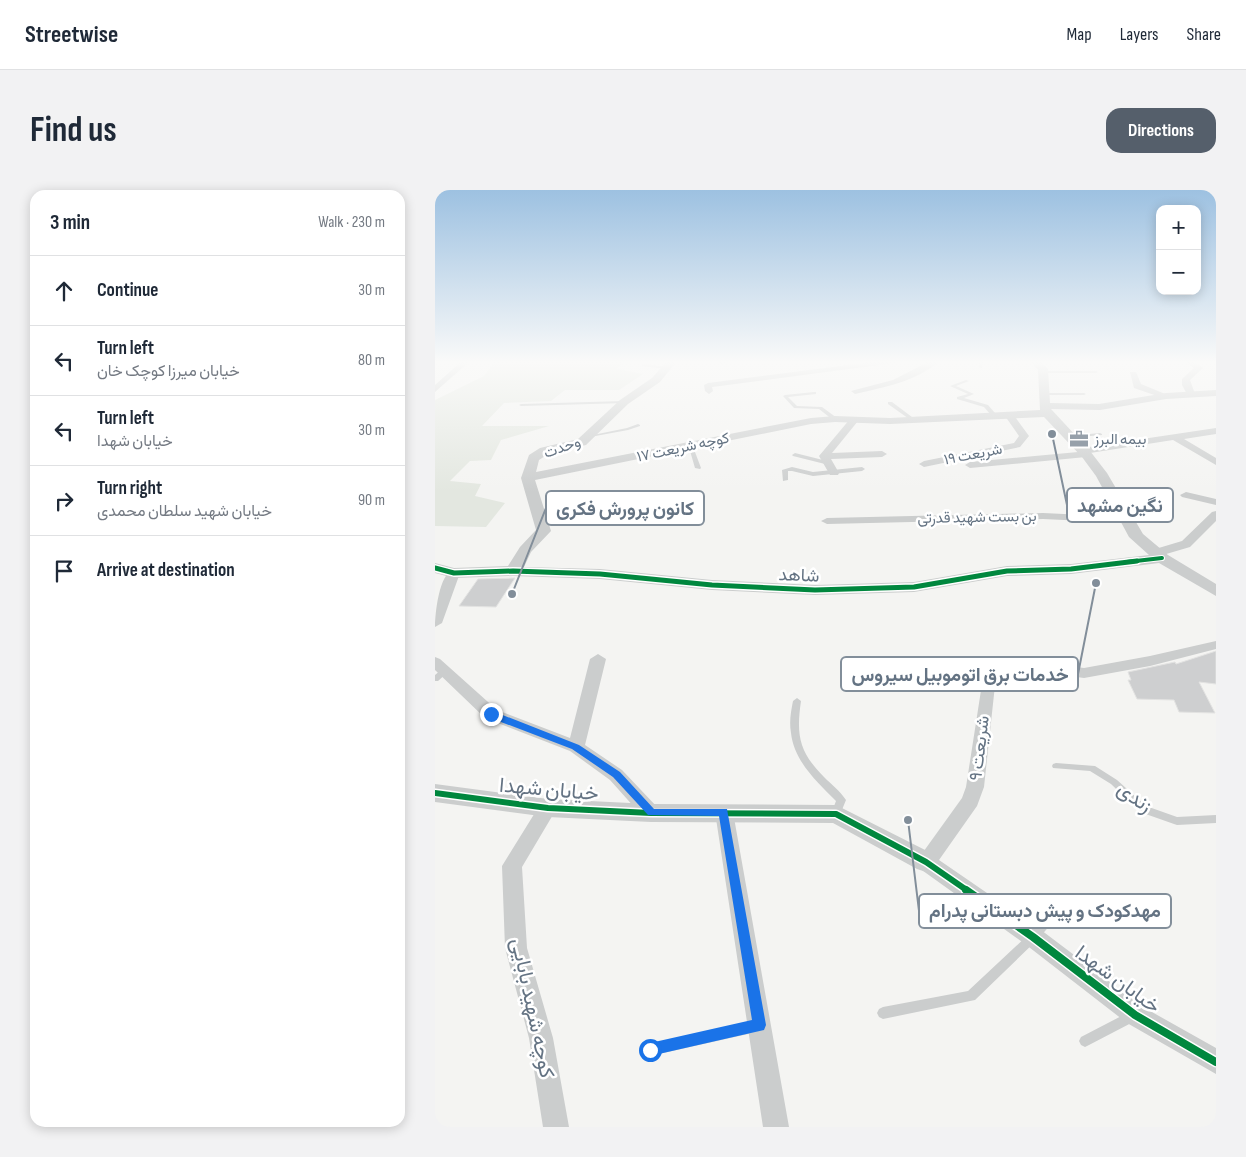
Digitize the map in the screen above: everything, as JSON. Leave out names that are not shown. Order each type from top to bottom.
[{"type":"street","name":"وحدت","points":[[528,478],[533,458],[544,451],[582,442],[621,405]]},
{"type":"street","name":"کوچه شریعت ۱۷","points":[[528,478],[811,421],[835,419],[914,420],[993,414],[1010,416],[1043,405]]},
{"type":"street","points":[[1046,405],[1068,437],[1084,452],[1102,476],[1137,537],[1159,555],[1216,592]]},
{"type":"street","points":[[1058,405],[1100,407],[1105,405]]},
{"type":"street","name":"شریعت ۱۹","points":[[924,464],[1017,445],[1024,436],[1010,416]]},
{"type":"street","points":[[827,460],[853,420]]},
{"type":"street","points":[[970,465],[1084,452],[1216,431]]},
{"type":"street","points":[[1174,437],[1216,462]]},
{"type":"street","points":[[827,460],[882,454]]},
{"type":"street","points":[[827,460],[834,473]]},
{"type":"street","points":[[513,571],[525,550],[544,531],[528,478]]},
{"type":"street","points":[[1186,495],[1216,502]]},
{"type":"street","points":[[1159,555],[1186,544],[1216,514]]},
{"type":"street","name":"بن بست شهید قدرتی","points":[[827,521],[1034,516],[1127,520]]},
{"type":"street","name":"شاهد","points":[[435,568],[454,573],[513,571],[600,574],[712,585],[815,590],[914,587],[1007,571],[1071,569],[1159,555]]},
{"type":"street","points":[[435,623],[454,573]]},
{"type":"street","name":"شریعت ۹","points":[[926,862],[970,801],[975,787],[989,674],[1007,662],[1084,673],[1216,646]]},
{"type":"street","points":[[576,747],[598,659]]},
{"type":"street","points":[[438,671],[491,714],[576,747],[616,774],[651,813]]},
{"type":"street","name":"خیابان شهدا","points":[[435,793],[548,808],[651,813],[836,814],[926,862],[1033,938],[1135,1015],[1216,1062]]},
{"type":"street","name":"کوچه شهید بابایی","points":[[548,808],[513,866],[516,948],[541,1038],[556,1127]]},
{"type":"street","points":[[724,812],[777,1127]]},
{"type":"lane","points":[[521,405],[530,405]]},
{"type":"lane","points":[[794,405],[796,407],[820,408],[835,419]]},
{"type":"lane","points":[[892,405],[914,420]]},
{"type":"lane","points":[[982,405],[986,406],[993,414]]},
{"type":"lane","points":[[590,436],[628,429],[637,424]]},
{"type":"lane","points":[[1068,437],[1100,434]]},
{"type":"lane","points":[[691,444],[698,468]]},
{"type":"lane","points":[[795,455],[827,460]]},
{"type":"lane","points":[[785,480],[785,470],[792,469],[813,474],[862,469]]},
{"type":"lane","points":[[797,702],[793,720],[795,744],[809,767],[841,800],[836,814]]},
{"type":"lane","name":"زندی","points":[[1056,766],[1092,768],[1115,782],[1143,808],[1177,821],[1216,819]]},
{"type":"lane","points":[[883,1013],[971,996],[1033,938],[1051,917],[1079,914]]},
{"type":"lane","points":[[1085,1041],[1135,1015]]},
{"type":"lane","points":[[650,1050],[759,1025]]},
{"type":"shaded area","points":[[435,405],[502,405],[482,426],[549,426],[501,440],[491,460],[470,461],[450,481],[481,484],[475,496],[505,503],[486,527],[435,526]]},
{"type":"building","points":[[515,578],[496,607],[459,606],[478,579]]},
{"type":"building","points":[[1216,651],[1216,684],[1199,682],[1215,713],[1179,712],[1174,700],[1137,699],[1128,680],[1131,680],[1128,672],[1175,662],[1176,664]]},
{"type":"cycle path","points":[[435,568],[454,573],[513,571],[600,574],[712,585],[815,590],[914,587],[1007,571],[1071,569],[1162,558]]},
{"type":"cycle path","points":[[435,793],[548,808],[651,813],[836,814],[926,862],[1033,937],[1135,1015],[1216,1062]]},
{"type":"place","name":"نگین مشهد","points":[[1052,434]]},
{"type":"place","name":"بیمه البرز","points":[[1079,439]]},
{"type":"place","name":"خدمات برق اتوموبیل سیروس","points":[[1096,583]]},
{"type":"place","name":"کانون پرورش فکری","points":[[512,594]]},
{"type":"place","name":"مهدکودک و پیش دبستانی پدرام","points":[[908,820]]},
{"type":"route","points":[[491,714],[576,747],[616,774],[651,813],[724,812],[759,1025],[650,1050]]}]
